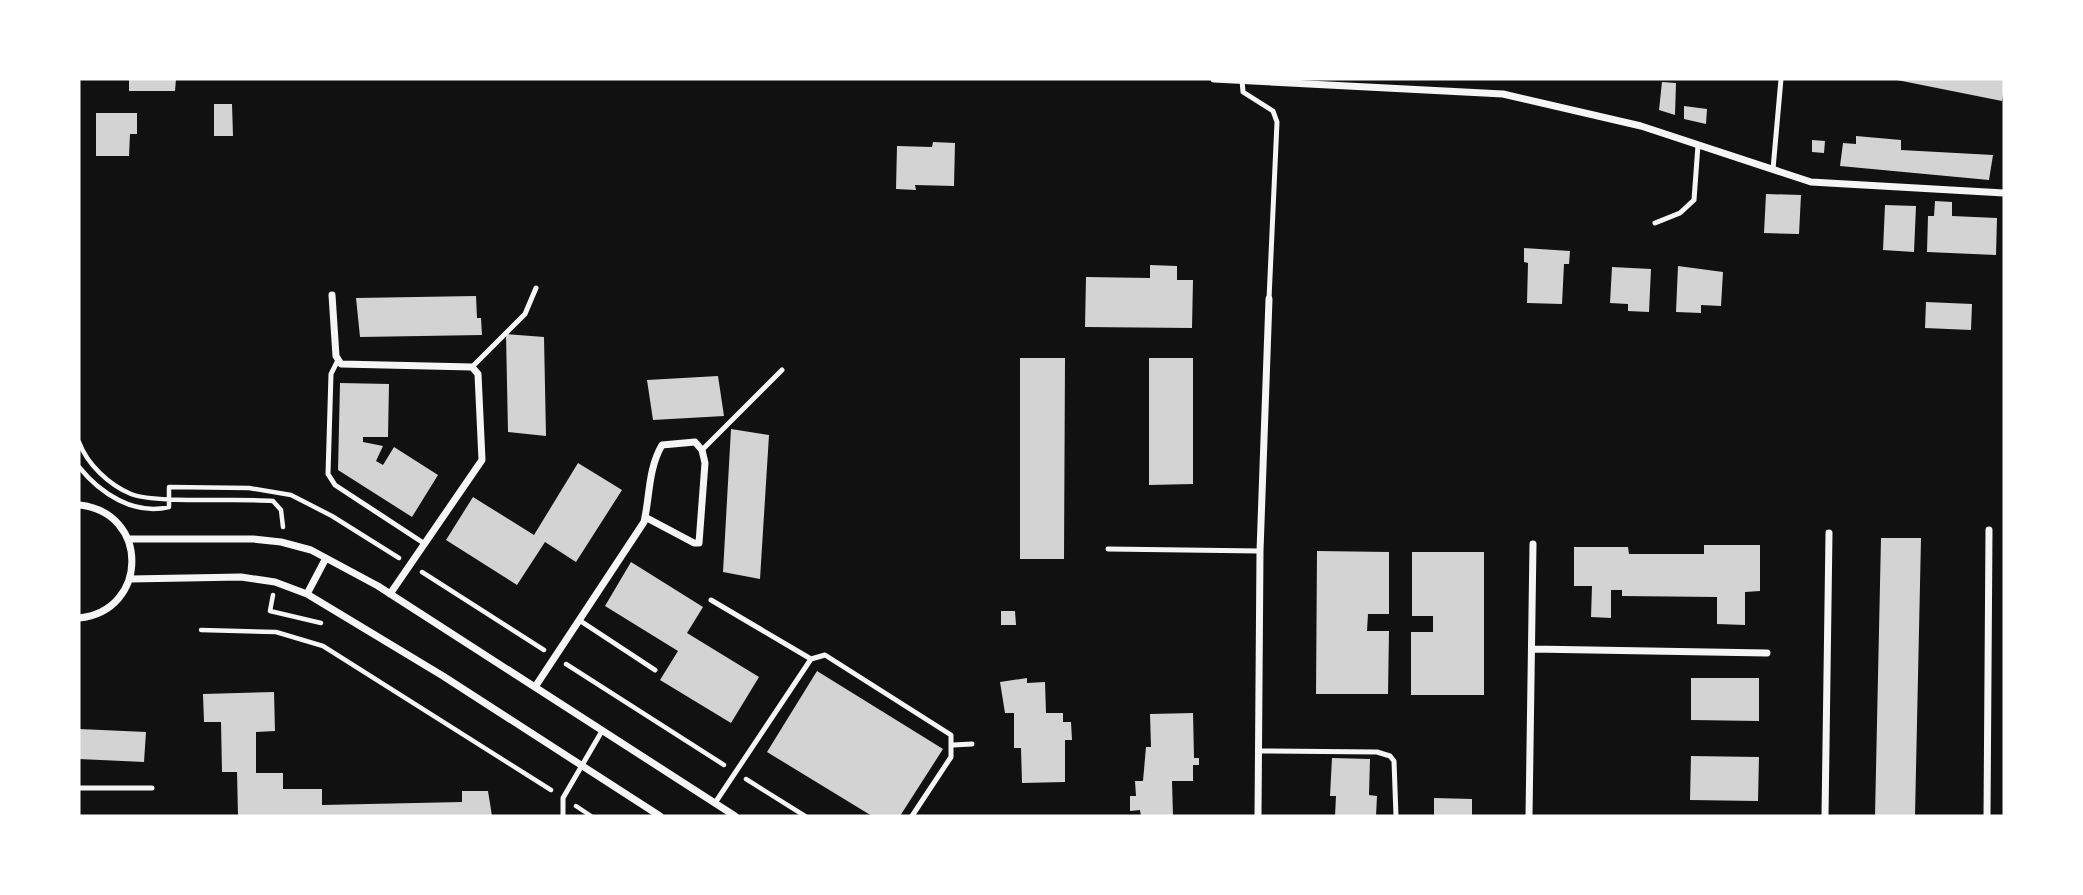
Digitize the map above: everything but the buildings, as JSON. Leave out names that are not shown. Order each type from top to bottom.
[{"type":"street","points":[[1214,79],[1503,94],[1641,126],[1811,182],[2004,193]]},
{"type":"street","points":[[332,295],[338,360],[351,365],[472,367],[478,374],[482,460],[390,594]]},
{"type":"street","points":[[1258,816],[1260,551],[1269,299]]},
{"type":"street","points":[[535,687],[645,517],[650,502],[652,462],[662,445],[695,442],[702,450],[705,463],[699,543],[694,543],[645,517]]},
{"type":"street","points":[[79,497],[82,506],[111,518],[128,539],[132,552],[130,579],[114,603],[79,624]]},
{"type":"street","points":[[1987,816],[1989,530]]},
{"type":"street","points":[[1825,816],[1829,533]]},
{"type":"street","points":[[128,539],[267,541],[311,550],[390,594],[735,816]]},
{"type":"street","points":[[1530,816],[1533,544]]},
{"type":"street","points":[[307,594],[326,558]]},
{"type":"street","points":[[130,579],[242,577],[275,582],[307,594],[443,676],[660,816]]},
{"type":"street","points":[[79,618],[89,617]]},
{"type":"street","points":[[1532,649],[1768,653]]},
{"type":"lane","points":[[1773,169],[1781,79]]},
{"type":"lane","points":[[1242,80],[1243,92],[1273,111],[1277,122],[1269,299]]},
{"type":"lane","points":[[1655,223],[1680,213],[1694,200],[1698,145]]},
{"type":"lane","points":[[472,367],[524,314],[536,288]]},
{"type":"lane","points":[[338,360],[331,373],[328,474],[335,485],[425,544]]},
{"type":"lane","points":[[702,450],[782,370]]},
{"type":"lane","points":[[1108,549],[1260,551]]},
{"type":"lane","points":[[711,600],[811,659]]},
{"type":"lane","points":[[579,620],[655,670]]},
{"type":"lane","points":[[715,803],[811,659],[825,655],[951,735],[951,757],[912,816]]},
{"type":"lane","points":[[563,816],[563,798],[602,731]]},
{"type":"lane","points":[[953,745],[972,744]]},
{"type":"lane","points":[[1259,751],[1377,752],[1390,756],[1394,761],[1396,816]]},
{"type":"lane","points":[[79,788],[152,788]]},
{"type":"path","points":[[79,467],[119,502],[136,507],[169,507],[169,487],[249,488],[291,495],[332,516]]},
{"type":"path","points":[[201,631],[276,632],[323,646],[591,816]]}]
